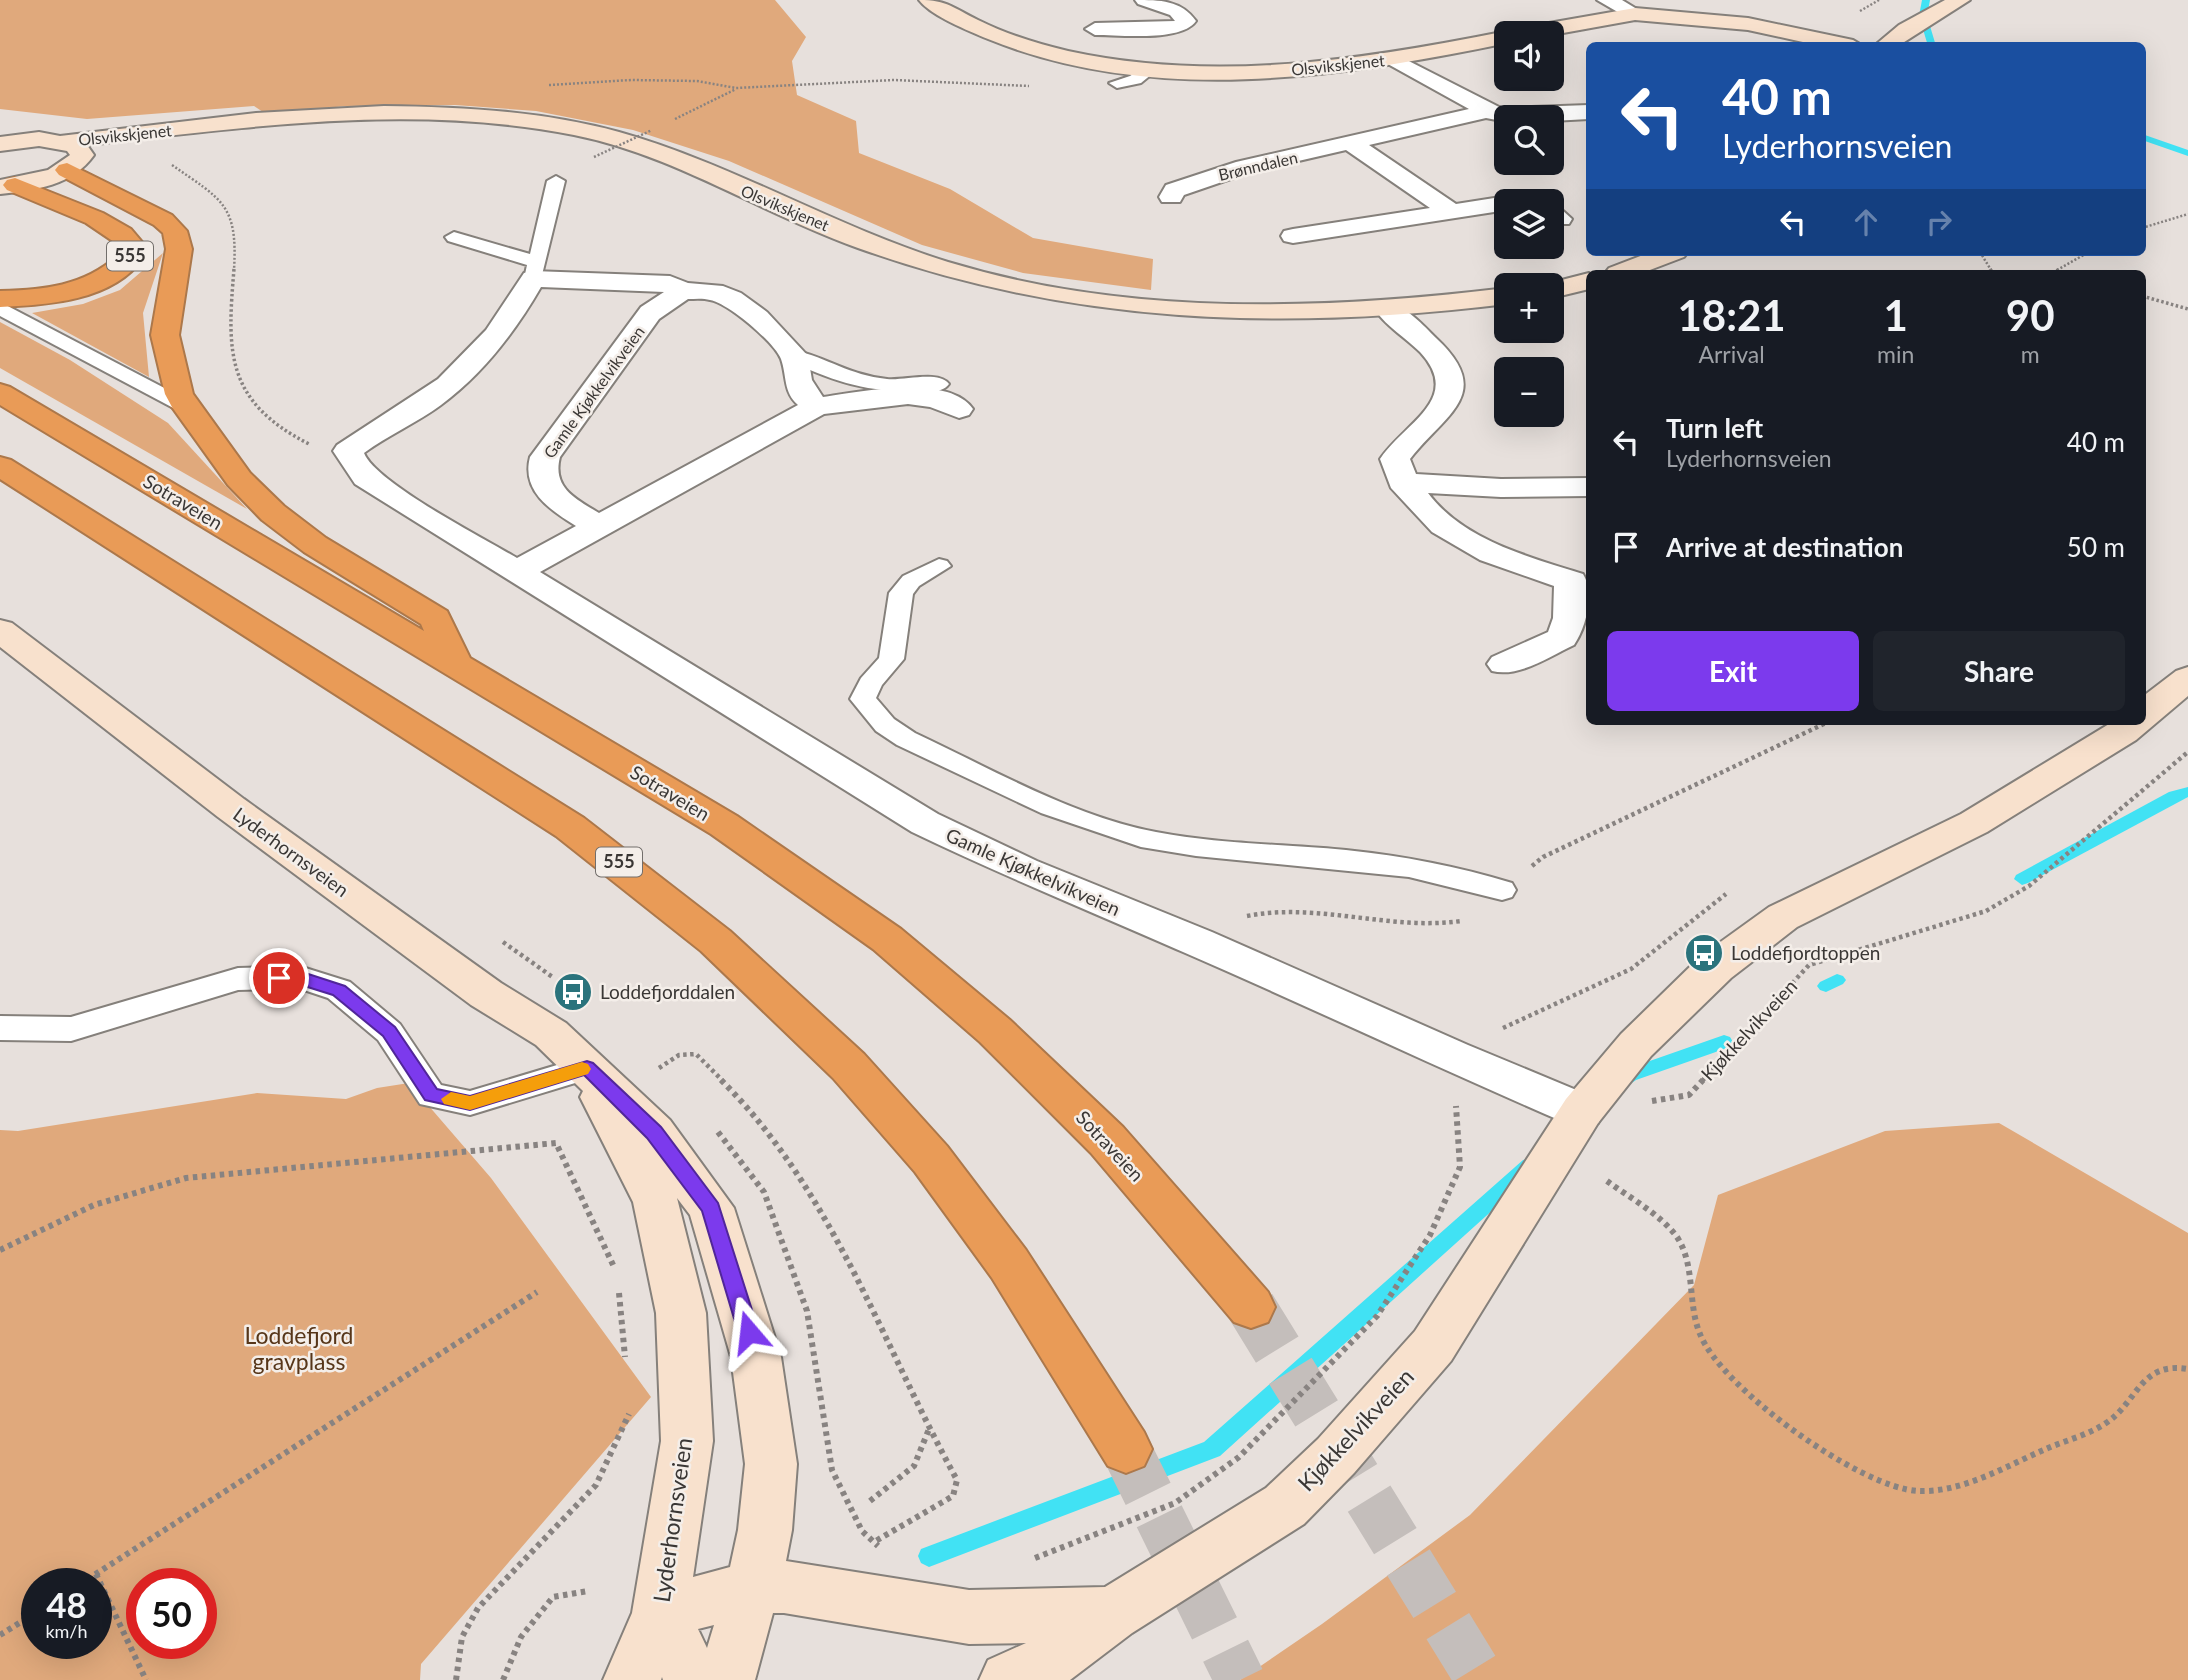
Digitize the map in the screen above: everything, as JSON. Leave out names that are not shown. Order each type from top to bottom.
[{"type":"highway","name":"555","points":[[71,156],[175,231],[179,249],[165,335],[179,394],[240,479],[274,513],[315,545],[435,618],[455,663]]},
{"type":"highway","name":"555","points":[[0,299],[68,291],[105,279],[130,258],[131,244],[124,234],[93,217],[8,186]]},
{"type":"highway","name":"Sotraveien","points":[[0,393],[724,825],[887,939],[995,1031],[1107,1140],[1251,1307]]},
{"type":"highway","name":"555","points":[[0,466],[550,813],[640,877],[742,960],[841,1056],[932,1160],[996,1248],[1126,1449]]},
{"type":"main road","name":"Olsvikskjenet","points":[[929,0],[956,20],[1025,46],[1083,60],[1150,69],[1297,71],[1393,59],[1494,40]]},
{"type":"main road","points":[[1889,42],[1906,29],[1960,0]]},
{"type":"main road","points":[[1564,26],[1635,14],[1748,24],[1834,42]]},
{"type":"main road","name":"Olsvikskjenet","points":[[71,156],[184,129],[340,113],[461,113],[517,119],[632,142],[862,241],[924,263],[1019,287],[1121,303],[1265,313],[1389,311],[1494,298]]},
{"type":"main road","points":[[0,134],[71,156]]},
{"type":"main road","points":[[0,144],[24,140]]},
{"type":"main road","points":[[8,186],[71,156]]},
{"type":"main road","points":[[1626,270],[1664,256]]},
{"type":"main road","points":[[1564,287],[1586,282]]},
{"type":"main road","name":"Lyderhornsveien","points":[[0,630],[231,808],[485,994],[551,1034],[654,1132],[711,1208],[756,1357],[771,1464],[765,1530],[753,1587],[726,1680]]},
{"type":"main road","points":[[2146,712],[2188,678]]},
{"type":"main road","name":"Kjøkkelvikveien","points":[[1009,1680],[1035,1671],[1112,1614],[1286,1506],[1336,1456],[1433,1346],[1582,1111],[1636,1045],[1716,967],[1783,917],[1974,823],[2131,725]]},
{"type":"main road","name":"Lyderhornsveien","points":[[587,1068],[656,1202],[681,1313],[687,1441],[660,1614],[632,1680]]},
{"type":"main road","points":[[753,1587],[784,1587],[969,1617],[1112,1614]]},
{"type":"main road","name":"Lyderhornsveien","points":[[660,1614],[753,1587]]},
{"type":"main road","name":"Lyderhornsveien","points":[[660,1614],[693,1680]]},
{"type":"street","points":[[1094,29],[1183,26],[1186,21],[1177,10],[1145,0]]},
{"type":"street","points":[[1607,0],[1635,14]]},
{"type":"street","name":"Brønndalen","points":[[1393,59],[1487,111],[1511,116],[1586,111]]},
{"type":"street","name":"Brønndalen","points":[[1171,197],[1174,190],[1199,180],[1487,111]]},
{"type":"street","points":[[1350,143],[1452,212]]},
{"type":"street","points":[[1293,236],[1494,205]]},
{"type":"street","points":[[348,451],[362,439],[413,412],[451,383],[515,312],[535,270],[670,285],[682,290],[714,292],[732,299],[758,318],[794,356],[797,380],[804,395],[817,407]]},
{"type":"street","name":"Gamle Kjøkkelvikveien","points":[[597,525],[545,489],[540,469],[545,457],[650,313],[682,290]]},
{"type":"street","points":[[1389,311],[1432,349],[1452,376],[1452,389],[1439,414],[1400,450],[1395,459],[1402,482],[1437,519],[1469,543],[1580,580],[1562,638],[1504,664]]},
{"type":"street","points":[[515,572],[817,407],[908,395],[937,399],[959,409]]},
{"type":"street","name":"Gamle Kjøkkelvikveien","points":[[348,451],[356,469],[382,489],[925,823],[1023,870],[1198,942],[1453,1057],[1582,1111]]},
{"type":"street","points":[[1402,482],[1501,488],[1586,487]]},
{"type":"lane","points":[[1117,83],[1135,80],[1150,69]]},
{"type":"lane","points":[[454,237],[535,270],[556,181]]},
{"type":"lane","name":"555","points":[[0,309],[186,407]]},
{"type":"lane","points":[[794,356],[847,379],[890,386],[939,384]]},
{"type":"lane","points":[[939,566],[911,581],[901,593],[891,659],[870,683],[863,699],[885,724],[906,739],[1051,807],[1141,838],[1195,847],[1375,862],[1448,873],[1502,890]]},
{"type":"lane","points":[[0,1028],[71,1029],[238,979],[299,977],[339,990],[389,1032],[431,1095],[470,1103],[587,1068]]},
{"type":"path","points":[[665,124],[736,88],[894,80],[1075,87],[1117,83]]},
{"type":"path","points":[[594,157],[652,130]]},
{"type":"path","points":[[168,162],[218,199],[231,214],[235,257],[229,335],[234,370],[247,392],[277,425],[307,443],[348,451]]},
{"type":"path","points":[[2146,227],[2188,214]]},
{"type":"path","points":[[2057,270],[2082,256]]},
{"type":"path","points":[[2146,297],[2188,309]]},
{"type":"path","name":"Kjøkkelvikveien","points":[[1582,1111],[1689,1095],[1808,965],[1986,911],[2029,886],[2188,752]]},
{"type":"path","points":[[1028,1560],[1175,1503],[1239,1457],[1377,1316],[1430,1236],[1460,1167],[1453,1057],[1525,1016],[1631,969],[1726,894]]},
{"type":"path","points":[[659,1068],[679,1055],[696,1054],[775,1139],[825,1219],[957,1480],[953,1496],[874,1542],[882,1549]]},
{"type":"path","points":[[0,1250],[94,1205],[186,1178],[556,1143],[617,1273]]},
{"type":"path","points":[[1607,1181],[1675,1235],[1687,1256],[1700,1336],[1719,1368],[1753,1400],[1865,1476],[1889,1487],[1917,1491],[1964,1484],[2108,1422],[2141,1381],[2164,1369],[2188,1369]]},
{"type":"path","points":[[618,1287],[627,1369]]},
{"type":"path","points":[[105,1568],[537,1292]]},
{"type":"path","points":[[456,1680],[462,1637],[478,1608],[596,1485],[631,1410]]},
{"type":"path","points":[[870,1501],[914,1466],[929,1429]]},
{"type":"path","points":[[503,1680],[522,1637],[553,1597],[588,1591]]},
{"type":"path","points":[[112,1608],[146,1680]]},
{"type":"path","points":[[0,1635],[21,1622]]},
{"type":"green space","points":[[0,0],[775,0],[806,37],[792,61],[797,95],[856,121],[859,153],[950,189],[1033,238],[1153,259],[1151,290],[1023,273],[922,245],[729,161],[633,130],[536,111],[455,105],[346,106],[266,114],[254,106],[87,119],[0,109]]},
{"type":"green space","points":[[163,253],[143,313],[149,377],[32,313],[83,304],[120,290]]},
{"type":"green space","points":[[0,322],[70,360],[168,423],[247,509],[0,368]]},
{"type":"green space","name":"Loddefjord gravplass","points":[[409,1083],[491,1178],[651,1397],[421,1664],[420,1680],[0,1680],[0,1130],[18,1131],[257,1093],[346,1099],[377,1088]]},
{"type":"green space","points":[[1999,1123],[2188,1233],[2188,1680],[1240,1680],[1322,1624],[1470,1515],[1694,1285],[1718,1195],[1885,1131]]},
{"type":"waterway","points":[[1926,0],[1923,16],[1931,42]]},
{"type":"waterway","points":[[2146,138],[2188,153]]},
{"type":"waterway","points":[[2022,879],[2174,796],[2188,792]]},
{"type":"waterway","points":[[1826,986],[1837,980]]},
{"type":"waterway","points":[[1620,1084],[1630,1075],[1724,1042]]},
{"type":"waterway","points":[[929,1556],[1212,1449],[1530,1165]]},
{"type":"tunnel","points":[[1251,1307],[1481,1680]]},
{"type":"tunnel","points":[[1126,1449],[1240,1680]]},
{"type":"slow traffic","points":[[451,1099],[470,1103],[582,1069]]},
{"type":"place","name":"Loddefjordtoppen","points":[[1704,953]]},
{"type":"place","name":"Loddefjorddalen","points":[[573,992]]},
{"type":"route","points":[[279,978],[299,977],[339,990],[389,1032],[431,1095],[470,1103],[549,1077],[587,1068],[654,1132],[711,1208],[749,1332]]}]
